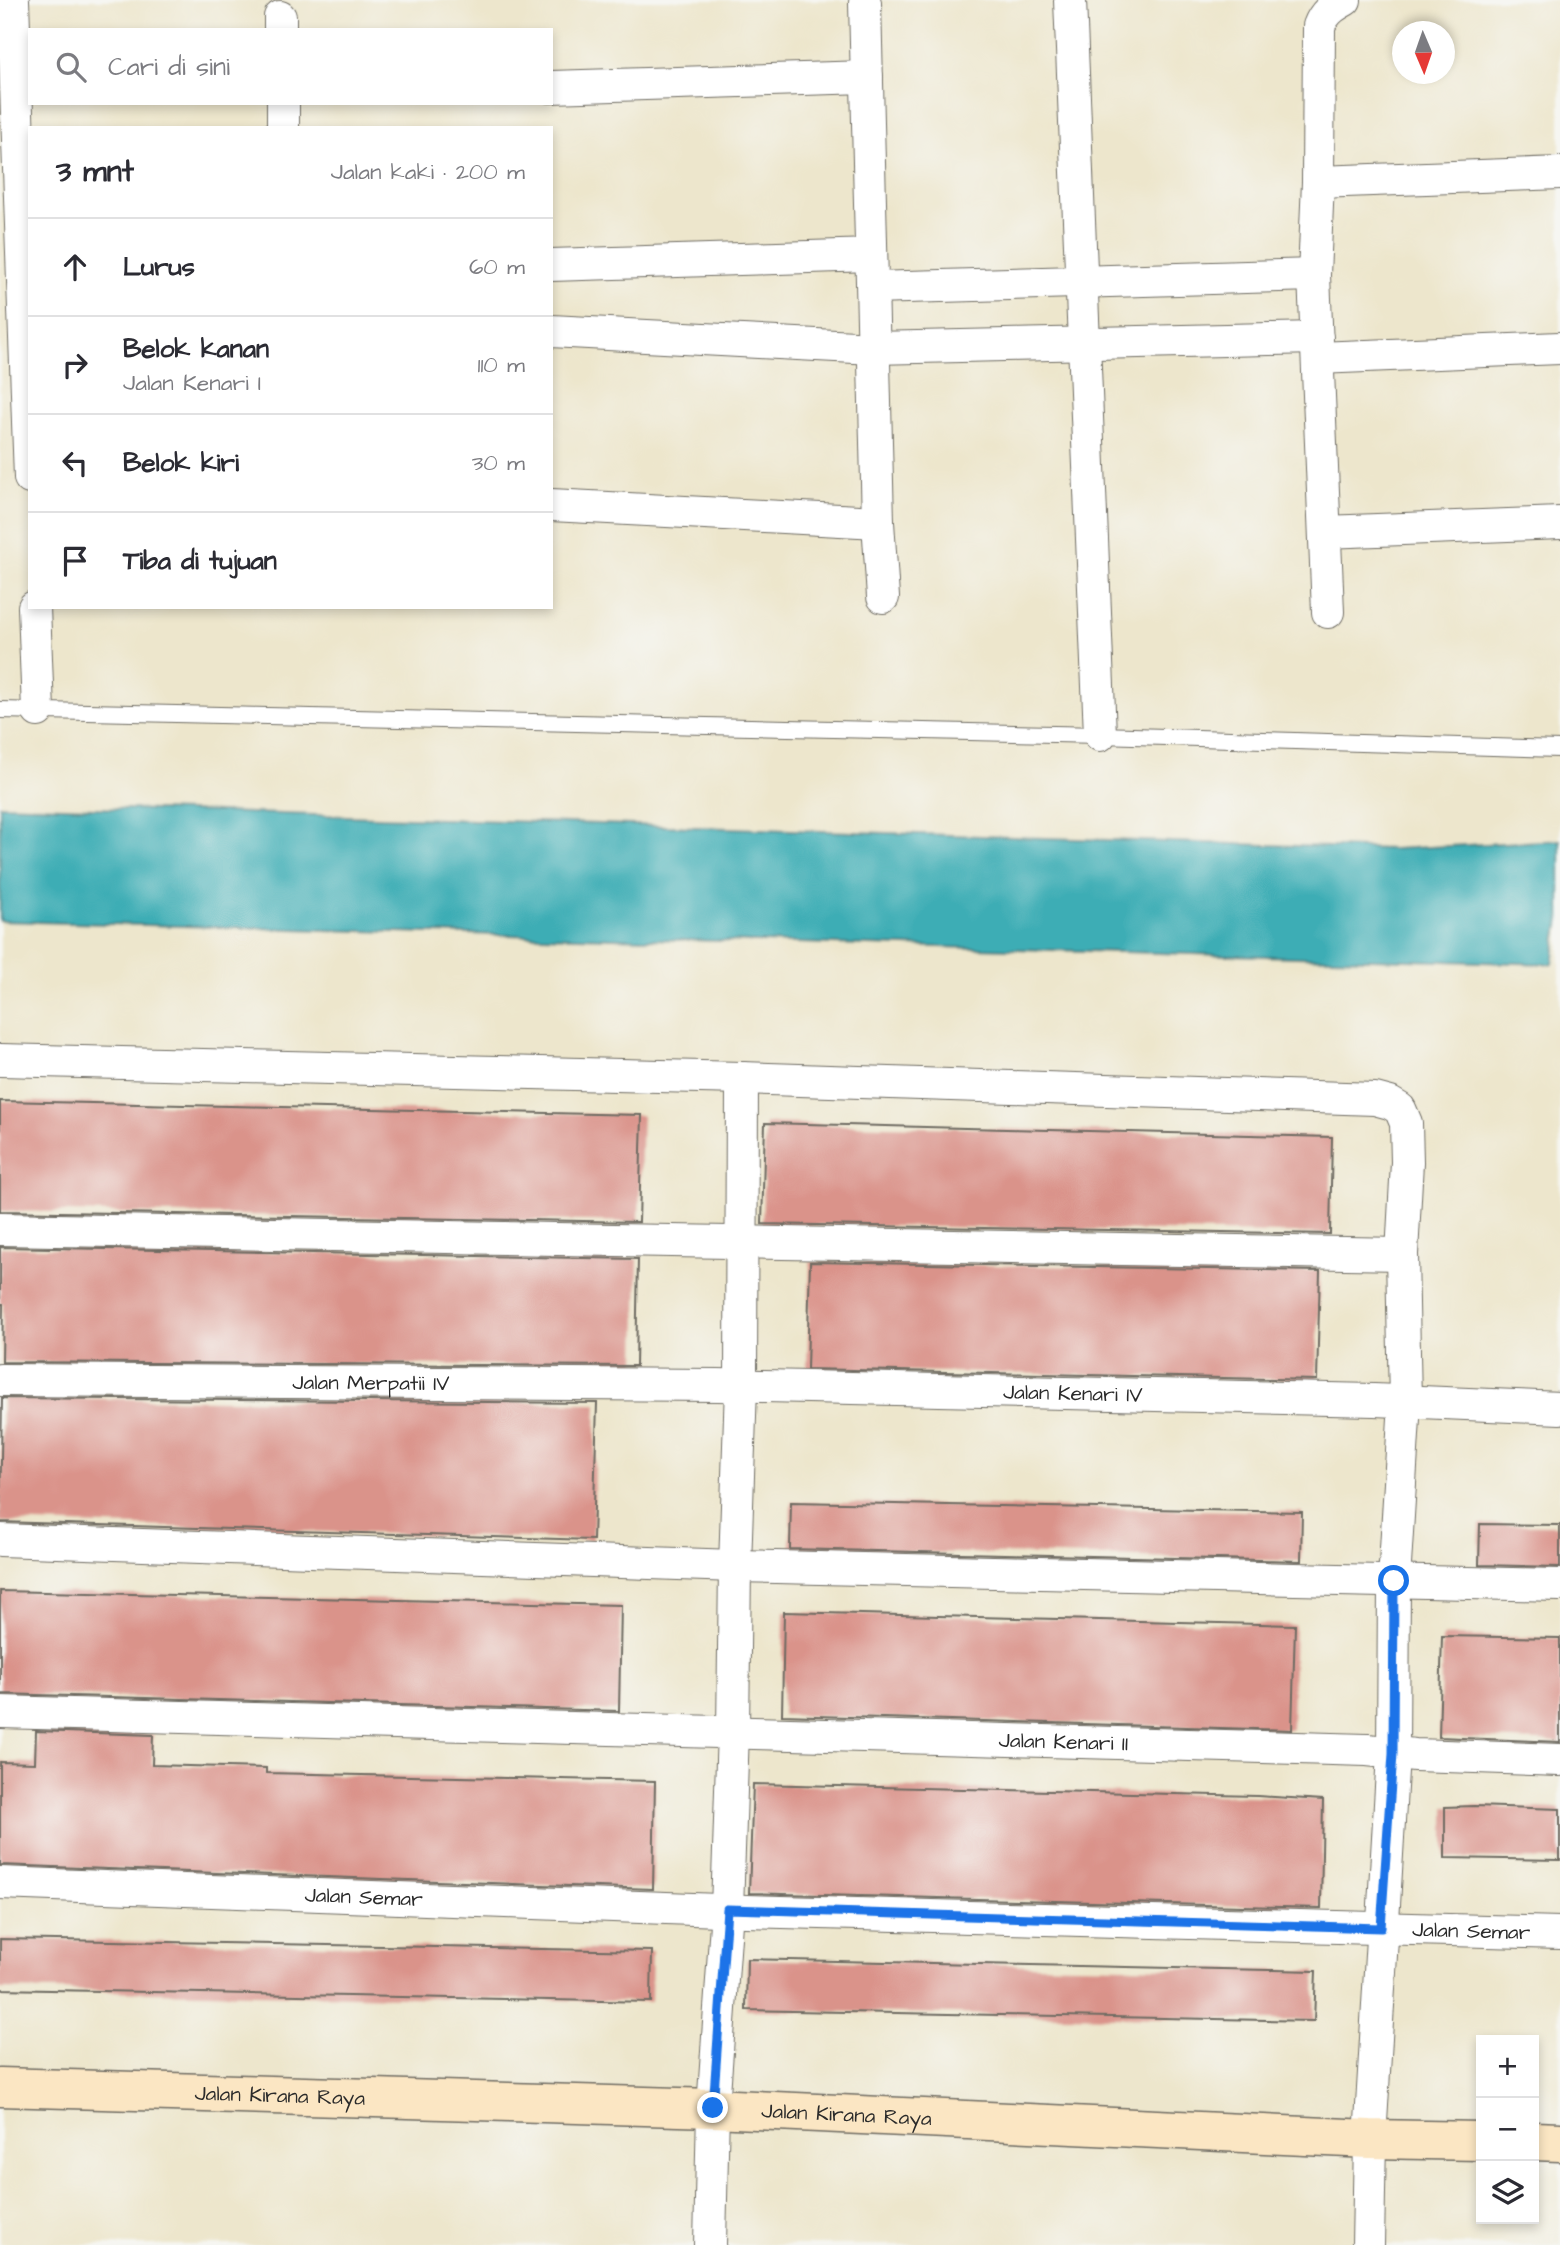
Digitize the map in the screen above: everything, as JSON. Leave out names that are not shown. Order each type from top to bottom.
[{"type":"street","points":[[13,0],[11,290],[28,458]]},
{"type":"street","points":[[1070,0],[1100,735]]},
{"type":"street","points":[[1328,612],[1314,275],[1318,182],[1319,26],[1323,16],[1345,0]]},
{"type":"street","points":[[865,3],[878,522],[883,597]]},
{"type":"street","points":[[553,87],[867,77]]},
{"type":"street","points":[[283,105],[283,126]]},
{"type":"street","points":[[1318,182],[1560,173]]},
{"type":"street","points":[[553,265],[872,256]]},
{"type":"street","points":[[873,288],[1314,275]]},
{"type":"street","points":[[553,331],[874,348],[1084,343],[1318,348],[1560,348]]},
{"type":"street","points":[[553,505],[878,522]]},
{"type":"street","points":[[1325,532],[1560,523]]},
{"type":"street","points":[[34,609],[38,711]]},
{"type":"street","points":[[0,1060],[742,1078],[1375,1099],[1390,1103],[1400,1110],[1406,1123],[1407,1162],[1402,1254],[1405,1402],[1394,1581],[1393,1754],[1370,2139],[1368,2245]]},
{"type":"street","points":[[710,2245],[713,2108],[727,1909],[733,1731],[741,1386],[742,1078]]},
{"type":"street","points":[[0,1229],[1402,1254]]},
{"type":"street","name":"Jalan Merpatii IV","points":[[0,1380],[741,1386]]},
{"type":"street","name":"Jalan Kenari IV","points":[[741,1386],[1560,1408]]},
{"type":"street","points":[[0,1540],[735,1566],[1560,1585]]},
{"type":"street","name":"Jalan Kenari II","points":[[0,1712],[1367,1750],[1393,1754],[1560,1760]]},
{"type":"street","name":"Jalan Semar","points":[[0,1883],[727,1909],[1560,1933]]},
{"type":"street","name":"Jalan Kirana Raya","points":[[0,2087],[713,2108],[1370,2139],[1476,2140]]},
{"type":"street","points":[[1539,2141],[1560,2142]]},
{"type":"lane","points":[[0,710],[1100,735],[1560,749]]},
{"type":"water","points":[[0,805],[1393,849],[1560,840],[1560,917],[1553,964],[0,921]]},
{"type":"building","points":[[0,1101],[642,1115],[639,1222],[0,1211]]},
{"type":"building","points":[[765,1123],[1332,1137],[1330,1234],[762,1224]]},
{"type":"building","points":[[0,1247],[638,1259],[636,1366],[2,1362]]},
{"type":"building","points":[[810,1262],[1320,1271],[1317,1380],[807,1369]]},
{"type":"building","points":[[2,1398],[597,1403],[593,1540],[0,1522]]},
{"type":"building","points":[[791,1502],[1302,1512],[1301,1561],[790,1549]]},
{"type":"building","points":[[1480,1524],[1560,1525],[1560,1567],[1479,1565]]},
{"type":"building","points":[[0,1591],[621,1605],[619,1711],[0,1694]]},
{"type":"building","points":[[784,1612],[1295,1625],[1292,1730],[782,1715]]},
{"type":"building","points":[[1442,1636],[1560,1638],[1560,1742],[1439,1737]]},
{"type":"building","points":[[36,1731],[153,1735],[152,1765],[266,1768],[266,1773],[655,1781],[653,1889],[0,1865],[0,1762],[35,1763]]},
{"type":"building","points":[[753,1784],[1257,1796],[1323,1800],[1321,1908],[749,1893]]},
{"type":"building","points":[[1445,1807],[1560,1809],[1560,1860],[1445,1858]]},
{"type":"building","points":[[0,1939],[652,1951],[651,2002],[0,1989]]},
{"type":"building","points":[[747,1959],[1316,1971],[1314,2021],[746,2010]]},
{"type":"route","points":[[713,2108],[727,1909],[1381,1928],[1393,1754],[1394,1581]]}]
